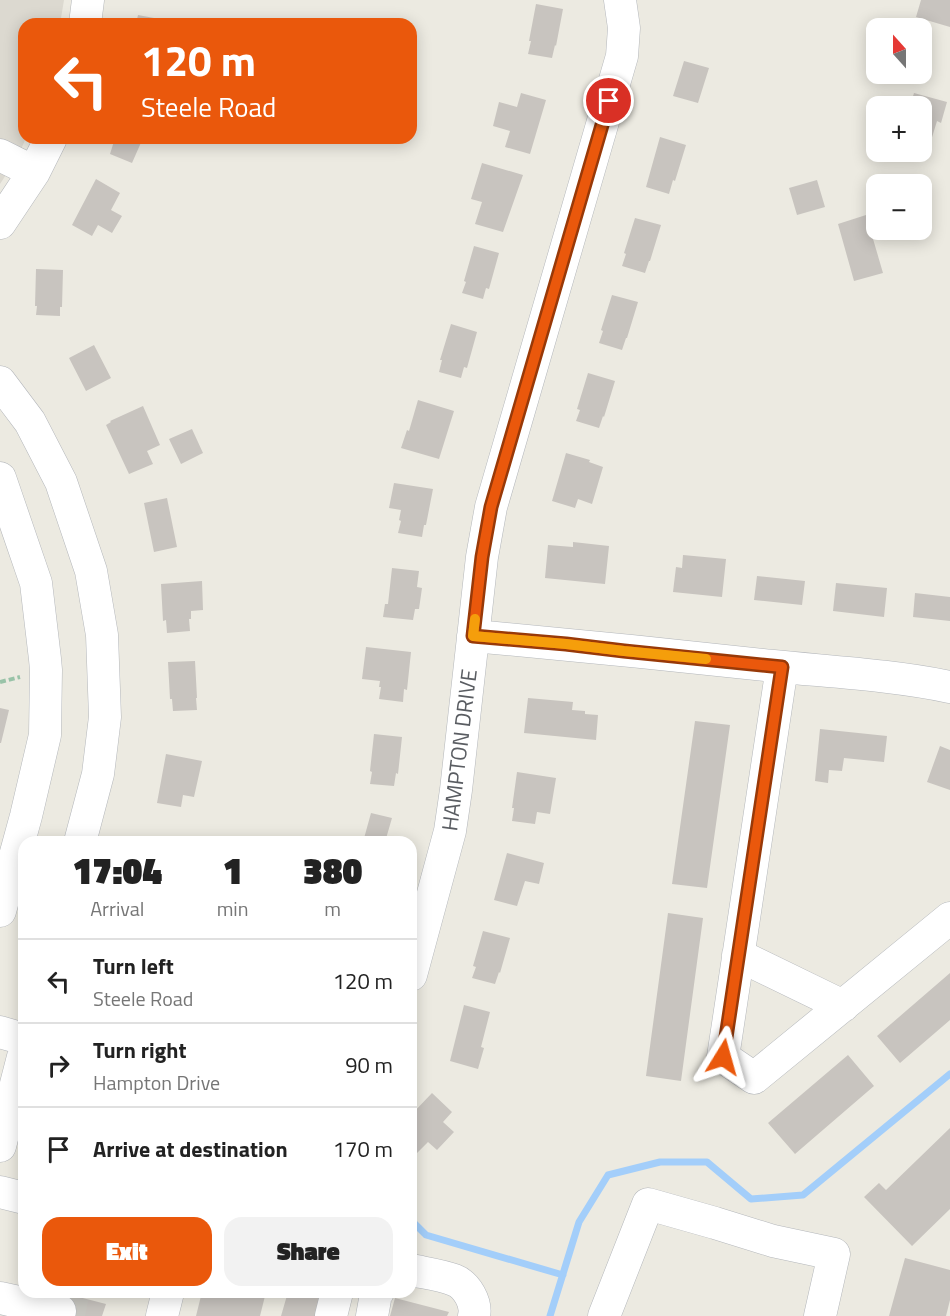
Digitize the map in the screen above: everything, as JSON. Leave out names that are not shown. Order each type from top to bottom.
[{"type":"street","points":[[86,18],[88,0]]},
{"type":"street","name":"HAMPTON DRIVE","points":[[417,953],[450,831],[482,557],[491,507],[622,56],[624,28],[620,0]]},
{"type":"street","points":[[0,223],[34,172],[48,144]]},
{"type":"street","points":[[0,155],[34,172]]},
{"type":"street","points":[[0,382],[30,422],[61,482],[91,570],[102,635],[105,717],[98,774],[82,836]]},
{"type":"street","points":[[0,478],[36,583],[46,670],[45,735],[21,836]]},
{"type":"street","points":[[473,636],[883,677],[950,687]]},
{"type":"street","points":[[782,667],[723,1057],[754,1078],[950,918]]},
{"type":"street","points":[[0,911],[18,845]]},
{"type":"street","points":[[738,955],[843,1006]]},
{"type":"street","points":[[0,1032],[18,1037]]},
{"type":"street","points":[[8,1125],[18,1080]]},
{"type":"street","points":[[0,1192],[18,1196]]},
{"type":"street","points":[[614,1313],[648,1204],[773,1241],[834,1254],[820,1316]]},
{"type":"street","points":[[417,1271],[457,1281],[470,1295],[476,1310],[474,1316]]},
{"type":"street","points":[[162,1316],[166,1298]]},
{"type":"street","points":[[181,1316],[185,1298]]},
{"type":"street","points":[[331,1316],[336,1298]]},
{"type":"street","points":[[372,1316],[375,1298]]},
{"type":"street","points":[[15,1301],[60,1311]]},
{"type":"shaded area","points":[[0,0],[64,0],[61,18],[18,18],[18,144],[23,144],[0,184]]},
{"type":"building","points":[[921,0],[950,0],[950,27],[932,22],[932,18],[916,17]]},
{"type":"building","points":[[536,4],[563,9],[552,58],[528,54]]},
{"type":"building","points":[[138,15],[154,18],[137,18]]},
{"type":"building","points":[[684,61],[709,68],[698,103],[673,96]]},
{"type":"building","points":[[521,93],[546,100],[530,154],[505,147],[510,131],[493,126],[499,102],[517,107]]},
{"type":"building","points":[[932,98],[947,102],[941,123],[937,121],[932,137]]},
{"type":"building","points":[[660,137],[686,145],[669,194],[646,187]]},
{"type":"building","points":[[113,144],[140,144],[132,163],[110,154]]},
{"type":"building","points":[[482,163],[523,175],[503,232],[475,224],[482,202],[471,199]]},
{"type":"building","points":[[96,179],[120,193],[111,210],[122,216],[112,233],[98,225],[92,236],[72,225]]},
{"type":"building","points":[[817,180],[825,207],[797,215],[789,188]]},
{"type":"building","points":[[866,215],[866,240],[873,240],[883,273],[854,281],[838,224]]},
{"type":"building","points":[[635,218],[661,225],[645,273],[622,266]]},
{"type":"building","points":[[474,246],[499,253],[489,289],[486,288],[483,299],[462,293]]},
{"type":"building","points":[[36,269],[63,270],[60,316],[36,315]]},
{"type":"building","points":[[612,295],[638,302],[622,350],[599,343]]},
{"type":"building","points":[[451,324],[477,332],[467,368],[464,367],[461,378],[439,372],[442,360],[440,360]]},
{"type":"building","points":[[94,345],[111,378],[86,391],[69,358]]},
{"type":"building","points":[[588,373],[615,381],[599,428],[576,421],[580,410],[577,409]]},
{"type":"building","points":[[418,400],[454,411],[439,459],[401,448],[407,430],[409,431]]},
{"type":"building","points":[[143,406],[160,445],[147,451],[153,464],[129,474],[106,425]]},
{"type":"building","points":[[192,429],[203,453],[181,464],[169,439]]},
{"type":"building","points":[[566,453],[590,460],[589,462],[603,467],[592,504],[578,499],[575,508],[552,501]]},
{"type":"building","points":[[394,483],[433,489],[422,537],[398,533],[401,510],[389,508]]},
{"type":"building","points":[[167,498],[177,547],[154,552],[144,503]]},
{"type":"building","points":[[573,542],[609,546],[605,584],[545,578],[548,545],[573,547]]},
{"type":"building","points":[[683,555],[726,559],[722,597],[673,592],[676,567],[682,568]]},
{"type":"building","points":[[392,568],[419,571],[417,587],[422,588],[419,609],[415,609],[413,620],[383,617],[385,604],[388,604]]},
{"type":"building","points":[[757,576],[805,581],[802,605],[754,600]]},
{"type":"building","points":[[202,581],[203,610],[191,611],[190,631],[167,633],[166,620],[163,621],[161,584]]},
{"type":"building","points":[[836,583],[887,588],[884,617],[833,611]]},
{"type":"building","points":[[915,593],[950,597],[950,621],[913,617]]},
{"type":"building","points":[[366,647],[411,652],[407,690],[404,689],[403,702],[379,699],[380,681],[362,679]]},
{"type":"building","points":[[195,661],[197,710],[173,711],[168,662]]},
{"type":"building","points":[[528,698],[573,702],[572,710],[598,715],[596,740],[524,733]]},
{"type":"building","points":[[0,708],[9,710],[1,743],[0,743]]},
{"type":"building","points":[[695,721],[730,725],[707,888],[672,884]]},
{"type":"building","points":[[820,729],[887,736],[884,762],[844,758],[842,771],[829,770],[828,783],[815,781]]},
{"type":"building","points":[[374,734],[402,737],[398,774],[396,773],[394,786],[370,784]]},
{"type":"building","points":[[940,746],[950,750],[950,790],[927,782]]},
{"type":"building","points":[[166,754],[202,761],[194,797],[183,795],[181,807],[157,803]]},
{"type":"building","points":[[517,772],[556,778],[550,814],[537,812],[535,824],[512,821]]},
{"type":"building","points":[[371,813],[392,818],[387,836],[365,836]]},
{"type":"building","points":[[507,853],[544,863],[539,884],[525,881],[517,906],[494,900]]},
{"type":"building","points":[[668,913],[703,918],[681,1081],[646,1076]]},
{"type":"building","points":[[483,931],[510,938],[495,984],[472,978]]},
{"type":"building","points":[[950,973],[950,1020],[900,1063],[877,1036]]},
{"type":"building","points":[[464,1005],[490,1012],[478,1069],[450,1061]]},
{"type":"building","points":[[848,1055],[874,1086],[795,1154],[768,1123]]},
{"type":"building","points":[[432,1093],[452,1112],[443,1122],[454,1132],[437,1150],[428,1142],[417,1153],[417,1109]]},
{"type":"building","points":[[950,1128],[950,1209],[912,1246],[864,1197],[879,1183],[886,1190]]},
{"type":"building","points":[[905,1258],[950,1270],[950,1300],[946,1316],[889,1316]]},
{"type":"building","points":[[70,1298],[83,1298],[106,1304],[102,1316],[65,1316]]},
{"type":"building","points":[[200,1298],[264,1298],[260,1316],[196,1316]]},
{"type":"building","points":[[286,1298],[324,1298],[324,1316],[281,1316]]},
{"type":"building","points":[[395,1298],[449,1312],[447,1316],[390,1316]]},
{"type":"waterway","points":[[550,1316],[579,1222],[608,1175],[660,1162],[707,1162],[751,1199],[803,1195],[950,1074]]},
{"type":"waterway","points":[[417,1226],[426,1235],[563,1275]]},
{"type":"tunnel","points":[[60,1311],[85,1316]]},
{"type":"slow traffic","points":[[475,619],[473,636],[706,659]]},
{"type":"route","points":[[609,101],[491,507],[482,557],[473,636],[782,667],[723,1057]]}]
